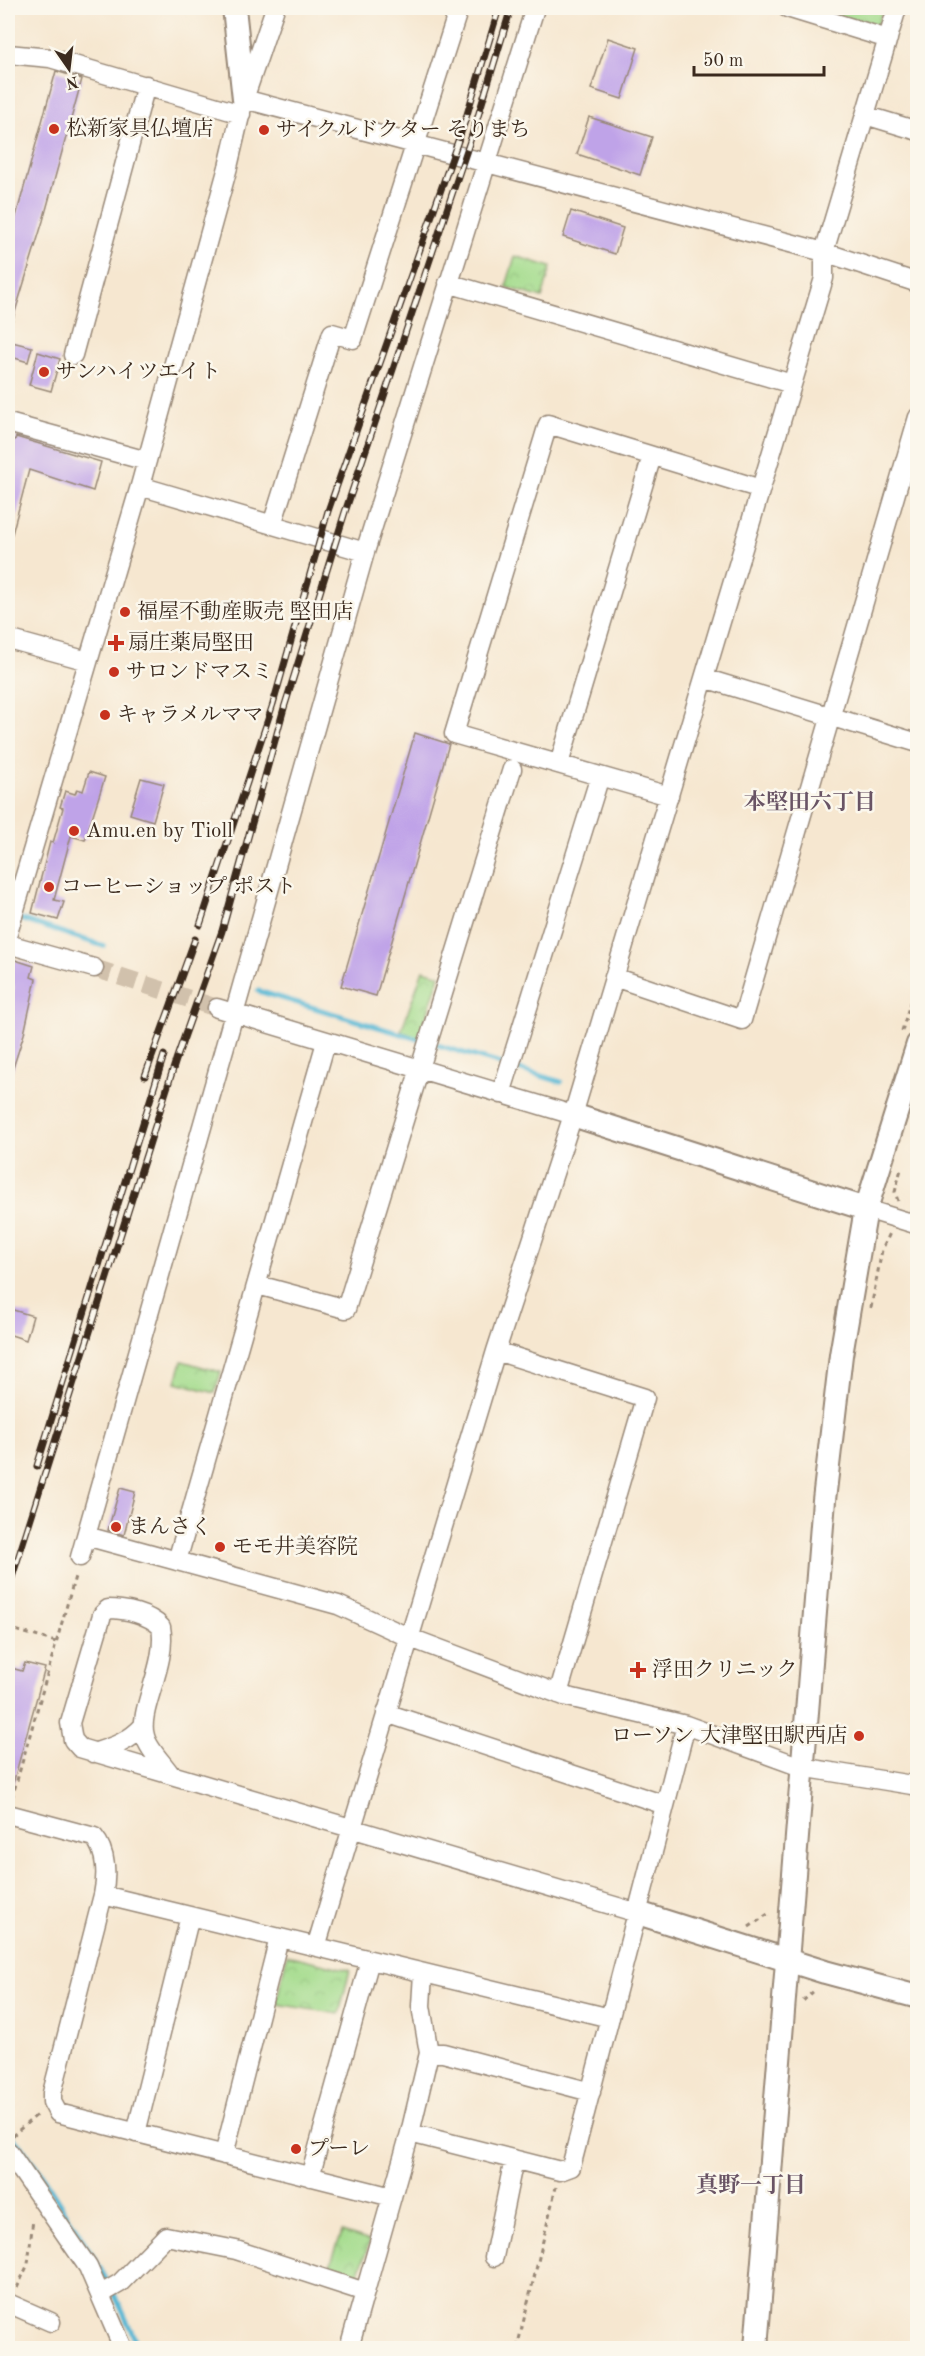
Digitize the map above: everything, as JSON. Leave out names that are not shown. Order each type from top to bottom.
[{"type":"street","points":[[234,8],[242,106]]},
{"type":"street","points":[[11,923],[140,486],[242,106],[275,8]]},
{"type":"street","points":[[272,525],[332,333],[353,339],[459,8]]},
{"type":"street","points":[[80,1557],[365,552],[484,164],[535,8]]},
{"type":"street","points":[[787,8],[888,39]]},
{"type":"street","points":[[316,1947],[496,1351],[573,1114],[761,489],[824,278],[824,252],[897,8]]},
{"type":"street","points":[[8,54],[50,58],[146,85],[415,146],[824,252],[918,283]]},
{"type":"street","points":[[73,355],[146,85]]},
{"type":"street","points":[[865,115],[918,131]]},
{"type":"street","points":[[448,283],[792,384]]},
{"type":"street","points":[[614,977],[742,1020],[918,417]]},
{"type":"street","points":[[8,423],[147,461]]},
{"type":"street","points":[[669,796],[454,734],[548,424],[761,489]]},
{"type":"street","points":[[559,764],[652,456]]},
{"type":"street","points":[[140,486],[365,552]]},
{"type":"street","points":[[8,639],[88,661]]},
{"type":"street","points":[[704,678],[918,743]]},
{"type":"street","points":[[258,1285],[346,1309],[422,1070],[512,769]]},
{"type":"street","points":[[501,1094],[600,776]]},
{"type":"street","points":[[8,944],[94,968]]},
{"type":"street","points":[[217,1008],[573,1114],[918,1225]]},
{"type":"street","points":[[177,1561],[326,1042]]},
{"type":"street","points":[[756,2349],[801,1767],[824,1500],[841,1355],[866,1209],[918,1044]]},
{"type":"street","points":[[496,1351],[645,1398],[558,1694]]},
{"type":"street","points":[[86,1536],[338,1605],[408,1637],[558,1694],[686,1725],[801,1767],[918,1786]]},
{"type":"street","points":[[171,1775],[145,1739],[143,1726],[162,1657],[161,1627],[154,1620],[119,1609],[108,1609],[102,1615],[70,1723],[73,1740],[80,1748],[918,1997]]},
{"type":"street","points":[[386,1713],[665,1805]]},
{"type":"street","points":[[410,2133],[560,2170],[572,2168],[686,1725]]},
{"type":"street","points":[[93,1752],[117,1745],[135,1735],[143,1726]]},
{"type":"street","points":[[9,1810],[94,1837],[103,1846],[105,1882],[103,1895],[52,2102],[58,2113],[392,2197]]},
{"type":"street","points":[[103,1895],[610,2018]]},
{"type":"street","points":[[136,2133],[190,1916]]},
{"type":"street","points":[[224,2155],[279,1938]]},
{"type":"street","points":[[310,2176],[370,1960]]},
{"type":"street","points":[[349,2349],[410,2133],[429,2053],[421,2006],[423,1973]]},
{"type":"street","points":[[429,2053],[443,2053],[591,2092]]},
{"type":"street","points":[[8,2154],[88,2267],[123,2349]]},
{"type":"street","points":[[494,2257],[514,2159]]},
{"type":"street","points":[[101,2294],[120,2283],[166,2236],[236,2250],[365,2292]]},
{"type":"street","points":[[8,2303],[51,2322]]},
{"type":"path","points":[[9,1810],[80,1557]]},
{"type":"path","points":[[8,1628],[56,1642]]},
{"type":"path","points":[[16,2133],[52,2102]]},
{"type":"path","points":[[517,2349],[560,2170]]},
{"type":"path","points":[[8,2303],[28,2264],[36,2191]]},
{"type":"green space","points":[[810,8],[883,8],[877,28]]},
{"type":"green space","points":[[515,256],[551,267],[542,298],[506,287]]},
{"type":"green space","points":[[423,970],[440,975],[419,1039],[401,1031]]},
{"type":"green space","points":[[182,1361],[221,1372],[215,1393],[176,1382]]},
{"type":"green space","points":[[287,1955],[350,1970],[339,2014],[276,2004]]},
{"type":"green space","points":[[342,2232],[370,2241],[358,2275],[329,2268]]},
{"type":"building","points":[[608,38],[638,48],[622,99],[591,89]]},
{"type":"building","points":[[56,71],[82,79],[43,221],[11,325],[8,324],[8,218],[15,220]]},
{"type":"building","points":[[589,117],[652,137],[640,175],[577,154]]},
{"type":"building","points":[[571,211],[623,228],[615,254],[563,237]]},
{"type":"building","points":[[8,341],[32,347],[28,362],[8,356]]},
{"type":"building","name":"サンハイツエイト","points":[[38,352],[60,359],[51,391],[29,385]]},
{"type":"building","points":[[8,437],[15,440],[16,437],[101,462],[93,491],[29,470],[12,534],[8,533]]},
{"type":"building","points":[[415,733],[449,744],[376,996],[341,986]]},
{"type":"building","points":[[89,772],[105,777],[85,840],[71,836],[54,900],[64,902],[58,920],[32,913],[50,842],[53,843],[63,808],[60,807],[65,791],[75,794],[77,789],[83,791]]},
{"type":"building","points":[[141,778],[164,784],[153,821],[130,814]]},
{"type":"building","points":[[12,959],[34,966],[31,977],[36,979],[24,1034],[12,1071],[8,1071],[8,1014],[14,986],[8,984],[8,973]]},
{"type":"building","points":[[10,1309],[33,1316],[26,1340],[8,1334]]},
{"type":"building","points":[[120,1488],[135,1492],[124,1535],[108,1530]]},
{"type":"building","points":[[25,1663],[45,1668],[12,1787],[8,1787],[8,1667],[22,1671]]},
{"type":"waterway","points":[[17,918],[104,946]]},
{"type":"waterway","points":[[258,991],[561,1082]]},
{"type":"waterway","points":[[8,2133],[37,2168],[94,2258],[114,2293],[138,2348]]},
{"type":"tunnel","points":[[94,968],[217,1008]]},
{"type":"railway","points":[[200,925],[273,704],[328,511],[465,121],[499,8]]},
{"type":"railway","points":[[8,1590],[176,1060],[222,931],[284,708],[345,512],[475,126],[511,8]]},
{"type":"railway","points":[[145,1076],[195,939]]},
{"type":"railway","points":[[37,1466],[164,1055]]},
{"type":"place","name":"松新家具仏壇店","points":[[54,129]]},
{"type":"place","name":"サイクルドクター そりまち","points":[[264,130]]},
{"type":"place","name":"サンハイツエイト","points":[[44,372]]},
{"type":"place","name":"福屋不動産販売 堅田店","points":[[125,612]]},
{"type":"place","name":"扇庄薬局堅田","points":[[116,643]]},
{"type":"place","name":"サロンドマスミ","points":[[114,672]]},
{"type":"place","name":"キャラメルママ","points":[[105,715]]},
{"type":"place","name":"Amu.en by Tioll","points":[[74,831]]},
{"type":"place","name":"コーヒーショップ ポスト","points":[[49,887]]},
{"type":"place","name":"まんさく","points":[[116,1527]]},
{"type":"place","name":"モモ井美容院","points":[[220,1547]]},
{"type":"place","name":"浮田クリニック","points":[[638,1670]]},
{"type":"place","name":"ローソン 大津堅田駅西店","points":[[859,1736]]},
{"type":"place","name":"プーレ","points":[[296,2149]]},
{"type":"district","name":"本堅田六丁目","points":[[810,803]]},
{"type":"district","name":"真野一丁目","points":[[751,2186]]}]
